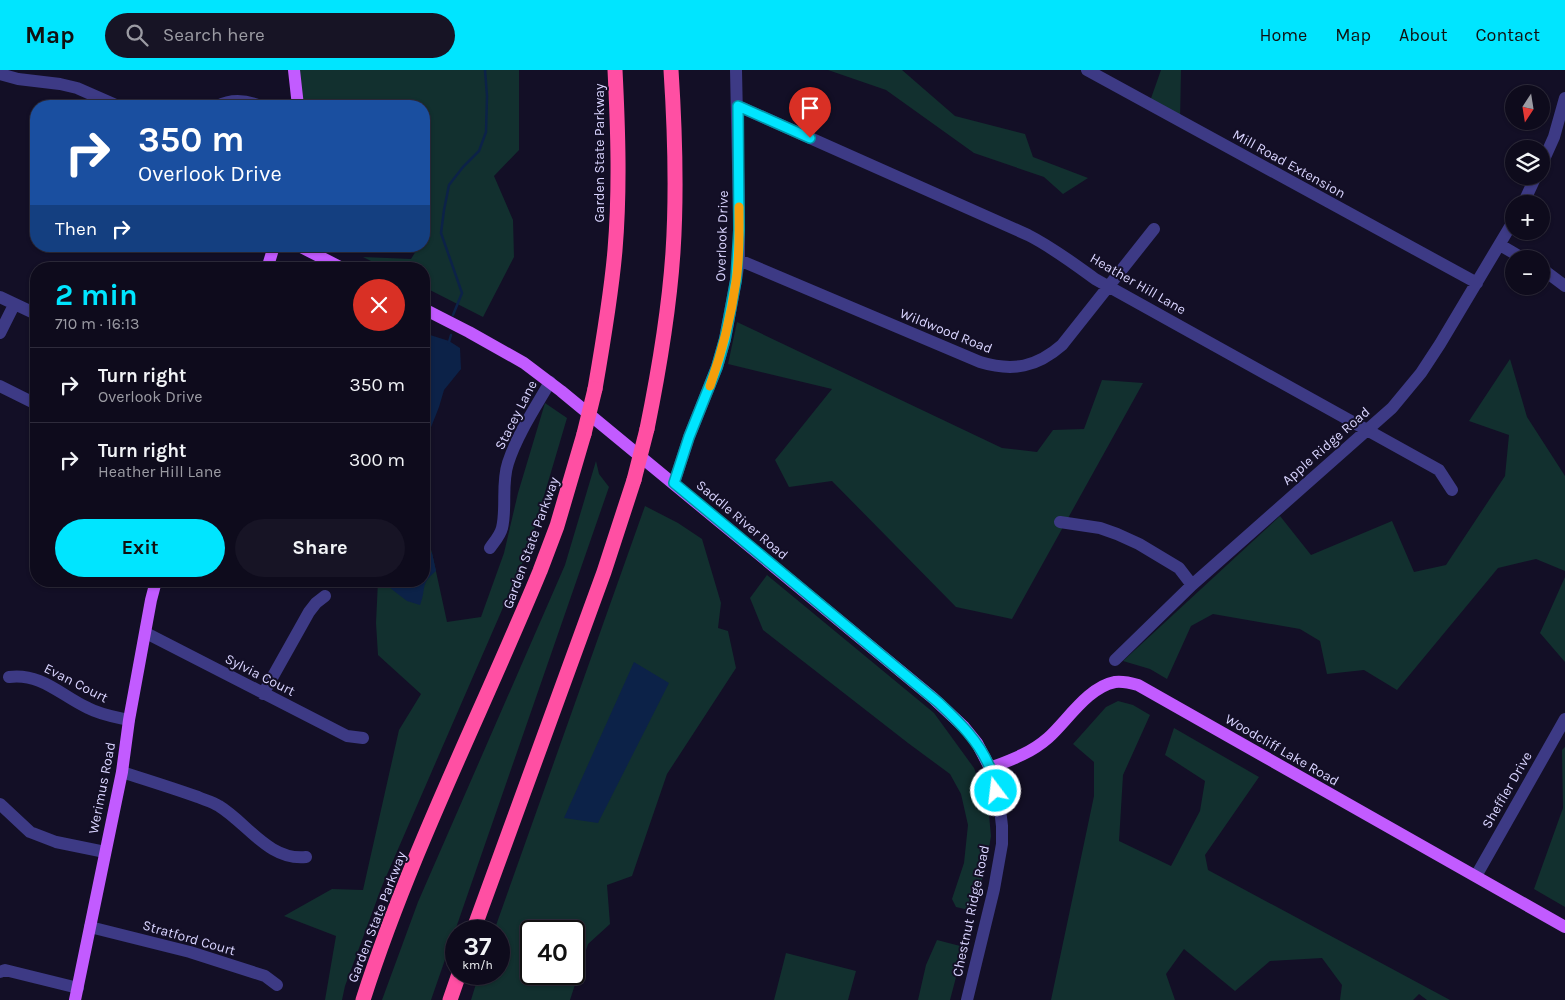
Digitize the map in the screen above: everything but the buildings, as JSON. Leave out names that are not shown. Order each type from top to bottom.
[{"type":"highway","name":"Garden State Parkway","points":[[363,1000],[379,952],[410,873],[540,571],[557,526],[584,434],[595,390],[615,250],[618,156],[615,70]]},
{"type":"highway","points":[[477,920],[604,572],[634,480],[647,428],[663,346],[673,252],[675,157],[671,70]]},
{"type":"highway","points":[[450,1000],[455,985]]},
{"type":"main road","points":[[294,70],[297,100]]},
{"type":"main road","points":[[311,252],[330,262]]},
{"type":"main road","name":"Saddle River Road","points":[[430,313],[508,353],[550,382],[939,703],[964,727],[977,743],[990,768]]},
{"type":"main road","name":"Werimus Road","points":[[76,994],[122,772],[129,720],[154,587]]},
{"type":"main road","name":"Woodcliff Lake Road","points":[[990,768],[1026,754],[1036,747],[1048,738],[1098,689],[1116,682],[1131,683],[1149,690],[1344,803],[1565,927]]},
{"type":"street","name":"Overlook Drive","points":[[674,483],[689,437],[709,390],[718,362],[725,339],[736,280],[738,260],[738,106],[736,70]]},
{"type":"street","name":"Mill Road Extension","points":[[1087,70],[1477,283]]},
{"type":"street","points":[[0,74],[18,79],[77,88],[104,100]]},
{"type":"street","points":[[1550,146],[1565,98]]},
{"type":"street","name":"Heather Hill Lane","points":[[738,106],[1028,234],[1065,256],[1095,279],[1439,470],[1452,490]]},
{"type":"street","name":"Wildwood Road","points":[[738,260],[980,362],[1006,368],[1029,365],[1041,360],[1062,345],[1154,229]]},
{"type":"street","name":"Apple Ridge Road","points":[[1115,660],[1192,585],[1392,408],[1421,372],[1505,236]]},
{"type":"street","points":[[1500,245],[1509,250]]},
{"type":"street","points":[[1550,275],[1565,286]]},
{"type":"street","points":[[0,297],[30,312]]},
{"type":"street","points":[[0,333],[14,305]]},
{"type":"street","name":"Stacey Lane","points":[[490,548],[502,528],[507,464],[550,382]]},
{"type":"street","points":[[0,386],[30,401]]},
{"type":"street","points":[[1060,522],[1100,528],[1139,544],[1179,568],[1192,585]]},
{"type":"street","points":[[263,694],[309,612],[316,603],[326,596]]},
{"type":"street","name":"Sylvia Court","points":[[146,633],[347,736],[363,738]]},
{"type":"street","name":"Evan Court","points":[[9,677],[21,675],[36,679],[86,708],[104,715],[129,720]]},
{"type":"street","name":"Sheffler Drive","points":[[1476,876],[1565,719]]},
{"type":"street","name":"Chestnut Ridge Road","points":[[967,1000],[994,890],[1002,844],[1000,809],[990,768]]},
{"type":"street","points":[[122,772],[219,806],[273,849],[286,856],[306,857]]},
{"type":"street","points":[[0,804],[30,832],[56,842],[105,852]]},
{"type":"street","name":"Stratford Court","points":[[90,927],[190,952],[265,976],[277,985]]},
{"type":"street","points":[[0,972],[5,970],[76,994]]},
{"type":"green space","points":[[294,70],[519,70],[519,150],[494,176],[513,220],[514,257],[483,317],[430,290],[430,262],[373,262],[363,257],[411,259],[415,252],[430,252],[430,100],[297,100]]},
{"type":"green space","points":[[828,70],[902,70],[955,116],[1025,134],[1033,157],[1088,178],[1063,194],[1044,177],[974,153],[886,90]]},
{"type":"green space","points":[[1161,70],[1181,70],[1180,121],[1149,104]]},
{"type":"green space","points":[[737,322],[1002,448],[1037,452],[1053,430],[1084,429],[1102,380],[1143,383],[1012,619],[956,607],[832,481],[789,487],[775,460],[832,389],[728,364]]},
{"type":"green space","points":[[1510,359],[1527,417],[1565,476],[1565,571],[1536,559],[1498,568],[1397,690],[1364,670],[1327,674],[1320,641],[1300,629],[1213,614],[1191,626],[1167,679],[1150,669],[1123,661],[1280,516],[1311,555],[1392,521],[1414,572],[1446,565],[1505,476],[1509,435],[1469,421]]},
{"type":"green space","points":[[545,403],[567,418],[528,550],[382,886],[345,986],[342,1000],[325,1000],[336,936],[284,916],[332,889],[363,890],[399,730],[421,694],[378,655],[376,623],[378,587],[430,587],[430,546],[447,622],[481,617],[504,553],[518,493]]},
{"type":"green space","points":[[596,461],[599,474],[609,487],[459,920],[445,920],[445,960],[431,1000],[382,1000],[418,902],[565,565]]},
{"type":"green space","points":[[645,506],[678,523],[702,539],[721,603],[718,628],[728,631],[736,668],[667,774],[632,876],[607,885],[610,924],[588,944],[585,953],[585,920],[520,920],[520,985],[575,985],[570,1000],[471,1000],[476,985],[510,985],[510,920],[498,920]]},
{"type":"green space","points":[[767,575],[934,713],[974,768],[988,805],[991,836],[986,866],[973,911],[956,907],[952,899],[964,863],[968,825],[961,794],[950,774],[763,630],[750,598]]},
{"type":"green space","points":[[1565,577],[1565,662],[1540,633]]},
{"type":"green space","points":[[1118,701],[1133,705],[1150,715],[1123,775],[1119,841],[1171,866],[1200,811],[1205,781],[1165,755],[1174,728],[1259,777],[1205,855],[1208,870],[1450,1000],[1427,1000],[1419,994],[1413,1000],[1340,1000],[1342,985],[1322,958],[1270,961],[1235,991],[1184,949],[1166,974],[1175,1000],[1051,1000],[1094,796],[1094,762],[1073,744],[1106,707]]},
{"type":"green space","points":[[1565,747],[1565,907],[1534,889],[1563,808],[1562,750]]},
{"type":"green space","points":[[937,940],[964,947],[950,1000],[918,1000],[926,965]]},
{"type":"green space","points":[[786,953],[856,971],[848,1000],[774,1000]]},
{"type":"water","points":[[430,335],[449,341],[460,348],[461,369],[444,390],[430,430]]},
{"type":"water","points":[[430,551],[436,571],[430,577]]},
{"type":"water","points":[[389,587],[424,587],[420,605],[407,601]]},
{"type":"water","points":[[634,662],[669,683],[598,823],[564,818]]},
{"type":"waterway","points":[[453,315],[462,293],[441,233],[444,210],[449,185],[479,151],[486,132],[487,96],[485,70]]},
{"type":"waterway","points":[[449,342],[451,335]]},
{"type":"slow traffic","points":[[710,386],[725,339],[736,280],[739,207]]},
{"type":"route","points":[[810,138],[738,106],[739,230],[736,280],[725,339],[717,367],[689,437],[674,483],[939,703],[964,727],[977,743],[990,768],[996,791]]}]
